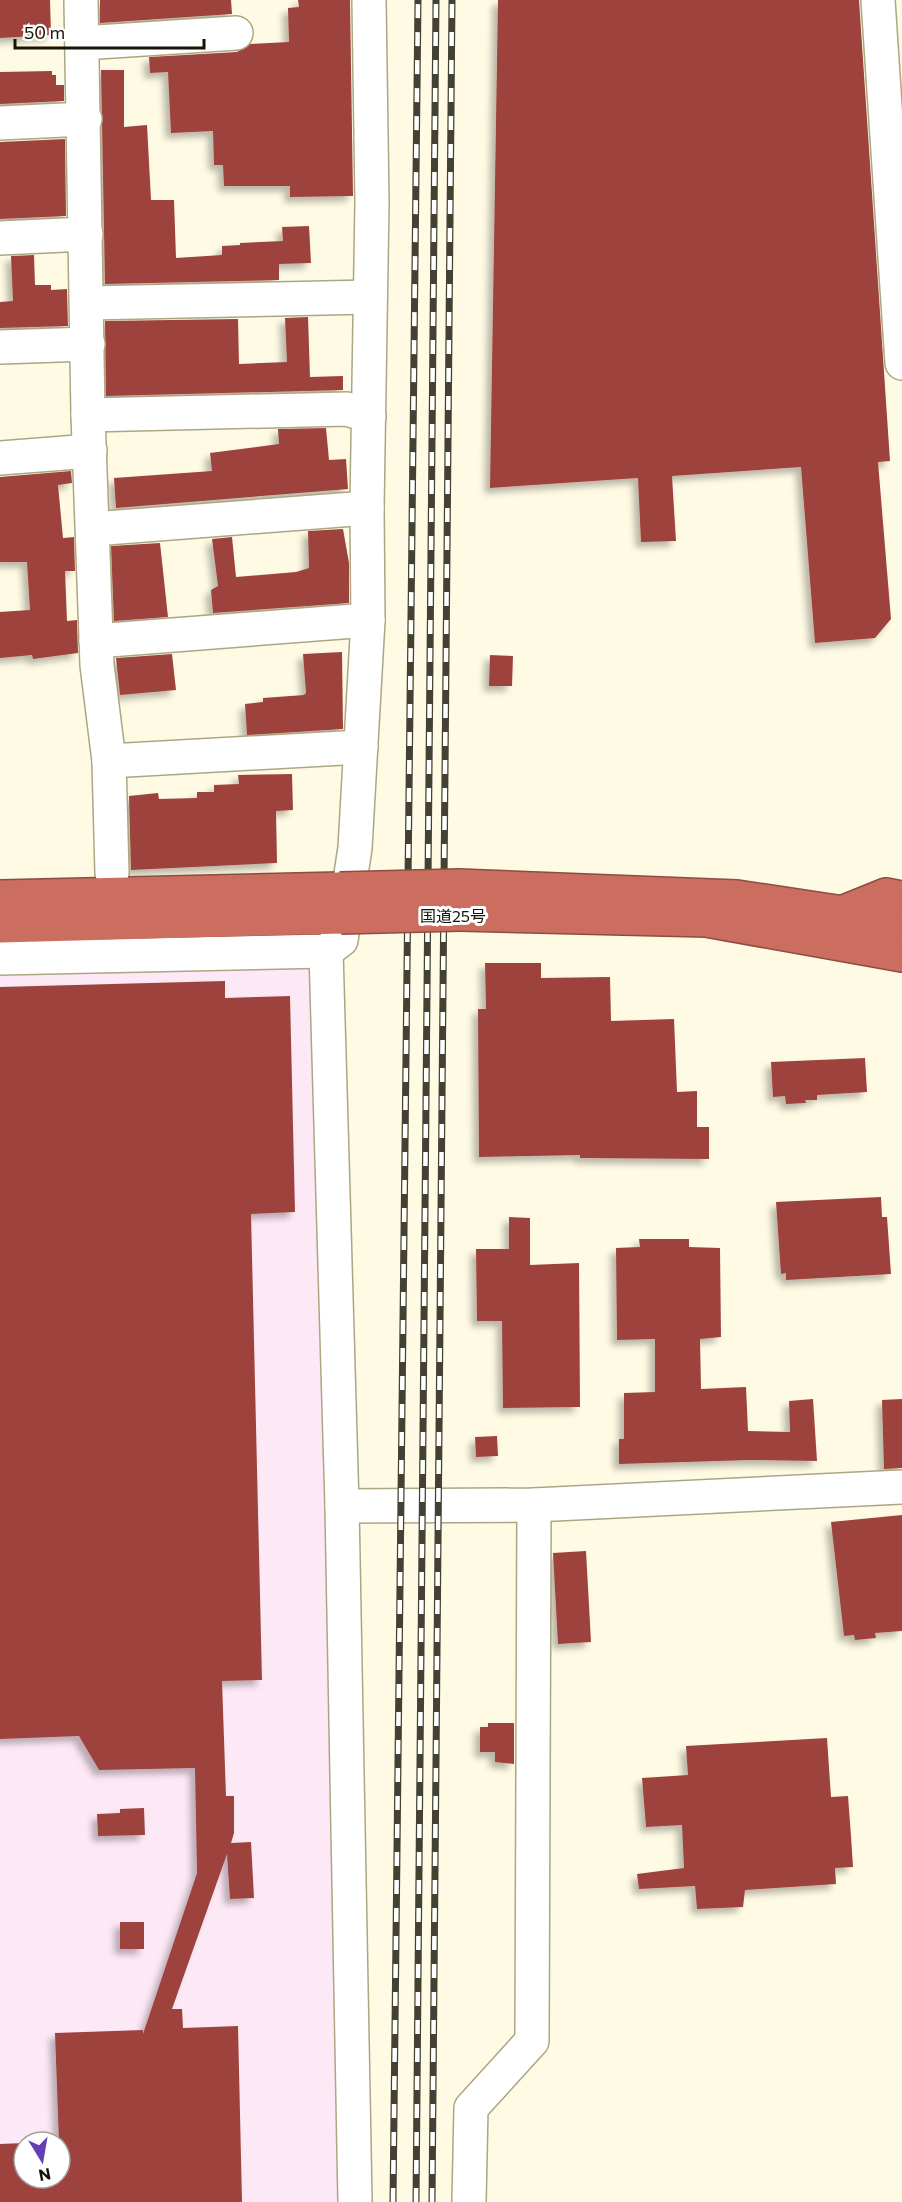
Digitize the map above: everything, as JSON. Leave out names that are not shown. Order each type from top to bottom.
[{"type":"highway","points":[[842,913],[886,895],[902,898]]},
{"type":"highway","name":"国道25号","points":[[0,897],[341,903]]},
{"type":"highway","name":"国道25号","points":[[0,926],[341,903],[737,897],[902,922]]},
{"type":"highway","name":"国道25号","points":[[459,900],[706,920],[902,956]]},
{"type":"highway","points":[[869,949],[881,970],[902,975]]},
{"type":"street","points":[[81,0],[87,234],[88,415],[96,641],[109,761],[112,873]]},
{"type":"street","points":[[0,958],[326,951],[341,940],[355,848],[368,620],[369,0]]},
{"type":"street","points":[[878,0],[895,123],[902,363]]},
{"type":"street","points":[[82,43],[236,33]]},
{"type":"street","points":[[0,123],[85,119]]},
{"type":"street","points":[[0,238],[87,234]]},
{"type":"street","points":[[87,303],[370,297]]},
{"type":"street","points":[[0,347],[88,344]]},
{"type":"street","points":[[88,415],[347,409],[369,416]]},
{"type":"street","points":[[0,458],[90,451]]},
{"type":"street","points":[[93,529],[367,508]]},
{"type":"street","points":[[96,641],[368,620]]},
{"type":"street","points":[[109,761],[361,747]]},
{"type":"street","points":[[326,951],[342,1506],[355,2202]]},
{"type":"street","points":[[342,1506],[534,1505],[902,1487]]},
{"type":"street","points":[[469,2202],[471,2108],[532,2041],[534,1505]]},
{"type":"shaded area","points":[[301,961],[315,970],[347,2202],[0,2202],[0,970]]},
{"type":"building","points":[[0,0],[50,0],[51,35],[0,38]]},
{"type":"building","points":[[100,0],[231,0],[232,14],[100,23]]},
{"type":"building","points":[[298,0],[350,0],[353,196],[290,197],[290,186],[224,186],[223,165],[214,165],[213,131],[171,133],[168,72],[150,73],[149,57],[237,52],[250,44],[289,42],[288,8],[299,7]]},
{"type":"building","points":[[498,0],[859,0],[890,461],[878,462],[891,619],[875,638],[815,643],[801,467],[672,476],[676,541],[641,542],[638,478],[490,488]]},
{"type":"building","points":[[101,70],[124,70],[124,127],[147,125],[151,200],[174,200],[176,258],[222,255],[222,246],[240,245],[240,243],[283,241],[282,227],[309,226],[311,263],[279,264],[279,280],[105,284]]},
{"type":"building","points":[[52,71],[52,75],[56,75],[56,85],[64,85],[64,101],[0,104],[0,72]]},
{"type":"building","points":[[65,139],[66,216],[0,219],[0,142]]},
{"type":"building","points":[[34,255],[35,285],[51,285],[51,290],[67,289],[68,326],[0,328],[0,302],[13,301],[11,256]]},
{"type":"building","points":[[308,317],[310,377],[343,376],[343,390],[106,396],[105,321],[238,319],[239,364],[287,362],[285,318]]},
{"type":"building","points":[[326,428],[329,460],[346,459],[348,489],[116,508],[114,478],[212,471],[210,453],[279,444],[278,429]]},
{"type":"building","points":[[71,471],[72,483],[58,485],[63,538],[74,537],[75,571],[65,571],[67,621],[77,620],[78,653],[33,659],[32,655],[0,658],[0,612],[30,610],[27,562],[0,562],[0,477]]},
{"type":"building","points":[[343,529],[349,563],[349,603],[213,613],[211,590],[218,586],[212,539],[232,537],[236,577],[296,572],[309,568],[308,531]]},
{"type":"building","points":[[160,543],[168,617],[114,621],[111,546]]},
{"type":"building","points":[[342,652],[343,729],[247,735],[245,704],[263,702],[263,698],[304,695],[306,693],[303,654]]},
{"type":"building","points":[[172,654],[176,690],[120,695],[116,658]]},
{"type":"building","points":[[490,655],[513,656],[512,686],[489,686]]},
{"type":"building","points":[[292,774],[293,810],[276,811],[277,863],[131,870],[129,796],[158,793],[159,799],[197,798],[197,792],[214,792],[214,785],[239,784],[238,775]]},
{"type":"building","points":[[485,963],[541,963],[541,978],[610,977],[611,1021],[674,1019],[677,1092],[697,1091],[697,1127],[709,1127],[709,1159],[580,1158],[580,1155],[479,1157],[478,1009],[486,1009]]},
{"type":"building","points":[[225,981],[225,998],[290,996],[295,1212],[251,1214],[262,1680],[222,1681],[226,1796],[234,1796],[234,1833],[231,1843],[251,1842],[254,1898],[230,1899],[227,1854],[172,2009],[182,2009],[183,2028],[238,2026],[242,2202],[0,2202],[0,2144],[12,2144],[12,2190],[72,2190],[72,2130],[59,2130],[55,2033],[143,2030],[143,2034],[197,1873],[195,1768],[99,1770],[79,1736],[0,1739],[0,987]]},
{"type":"building","points":[[865,1058],[867,1092],[817,1095],[817,1100],[805,1100],[806,1103],[786,1104],[785,1096],[773,1097],[771,1062]]},
{"type":"building","points":[[881,1197],[882,1217],[887,1217],[891,1274],[786,1280],[786,1273],[781,1274],[776,1202]]},
{"type":"building","points":[[509,1217],[530,1218],[530,1265],[579,1263],[580,1407],[503,1408],[502,1321],[477,1321],[476,1249],[509,1249]]},
{"type":"building","points":[[639,1239],[689,1239],[689,1247],[720,1248],[721,1337],[700,1339],[701,1389],[746,1387],[748,1431],[790,1432],[789,1401],[813,1399],[817,1461],[750,1460],[619,1464],[619,1439],[624,1439],[624,1393],[655,1392],[655,1339],[617,1340],[616,1248],[640,1247]]},
{"type":"building","points":[[902,1399],[902,1468],[884,1469],[882,1400]]},
{"type":"building","points":[[497,1436],[498,1456],[476,1457],[475,1437]]},
{"type":"building","points":[[902,1515],[902,1631],[875,1633],[876,1638],[855,1640],[854,1635],[844,1636],[831,1522]]},
{"type":"building","points":[[586,1551],[591,1642],[558,1644],[553,1553]]},
{"type":"building","points":[[488,1723],[514,1723],[514,1764],[495,1762],[495,1752],[480,1752],[480,1727],[488,1727]]},
{"type":"building","points":[[827,1738],[831,1797],[848,1796],[853,1867],[835,1868],[836,1884],[745,1890],[743,1907],[697,1909],[695,1886],[639,1889],[637,1874],[684,1868],[682,1825],[646,1827],[642,1778],[688,1775],[686,1746]]},
{"type":"building","points":[[144,1808],[145,1835],[98,1836],[97,1814],[120,1813],[120,1809]]},
{"type":"building","points":[[120,1922],[144,1922],[144,1949],[120,1949]]},
{"type":"railway","points":[[393,2202],[418,0]]},
{"type":"railway","points":[[416,2202],[436,0]]},
{"type":"railway","points":[[432,2202],[452,0]]}]
